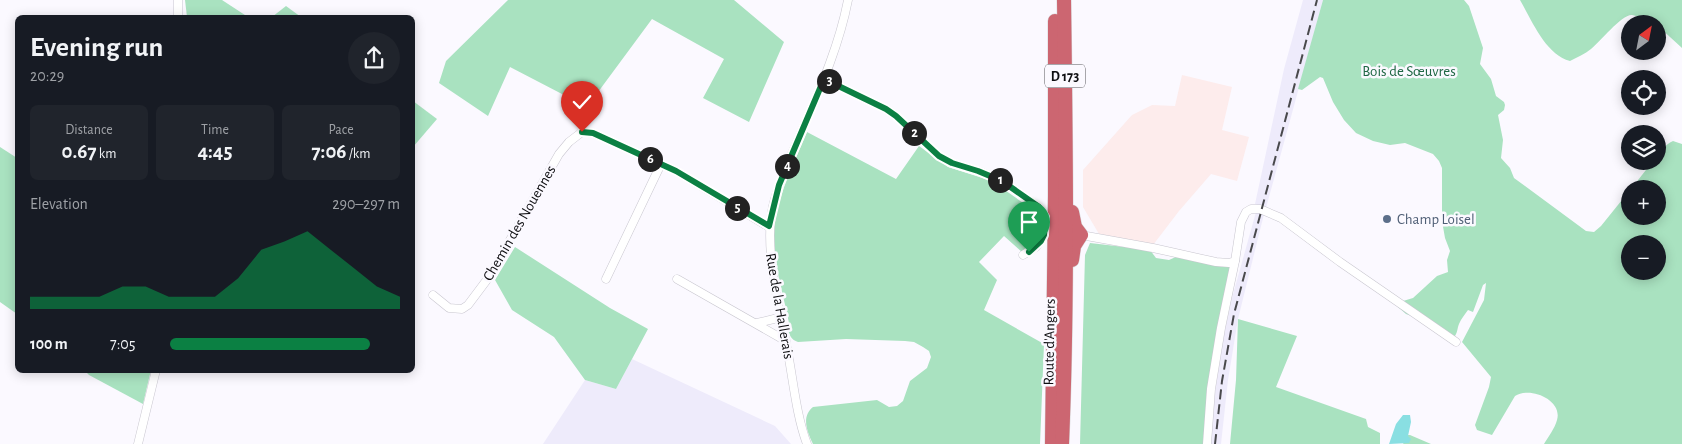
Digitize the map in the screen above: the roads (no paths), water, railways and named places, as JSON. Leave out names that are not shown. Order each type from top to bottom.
[{"type":"highway","name":"Route d'Angers","points":[[1052,444],[1056,196],[1054,0]]},
{"type":"highway","name":"Route d'Angers","points":[[1062,444],[1066,288],[1064,0]]},
{"type":"highway","points":[[1066,153],[1071,162],[1072,219],[1075,227],[1082,235],[1074,246],[1066,288]]},
{"type":"street","points":[[178,0],[178,15]]},
{"type":"street","name":"Rue de la Hallerais","points":[[807,444],[799,415],[770,249],[769,226],[779,185],[837,45],[848,0]]},
{"type":"street","points":[[824,79],[886,109],[939,156],[952,163],[995,177],[1039,207],[1045,217],[1045,229],[1041,241],[1023,256]]},
{"type":"street","name":"Chemin des Nouennes","points":[[433,295],[449,308],[462,309],[468,305],[489,277],[559,154],[569,142],[582,132],[593,133],[676,171],[769,226]]},
{"type":"street","points":[[606,279],[661,164]]},
{"type":"street","points":[[1207,444],[1211,389],[1220,328],[1235,261],[1241,222],[1249,210],[1260,209],[1281,218],[1340,262],[1456,342]]},
{"type":"street","points":[[1082,235],[1154,248],[1223,264],[1235,261]]},
{"type":"street","points":[[677,279],[786,340]]},
{"type":"street","points":[[757,323],[782,317]]},
{"type":"street","points":[[138,444],[155,373]]},
{"type":"water","points":[[1403,415],[1410,415],[1411,422],[1408,436],[1411,439],[1409,443],[1389,444],[1396,424]]},
{"type":"railway","points":[[1215,444],[1222,381],[1234,314],[1317,0]]},
{"type":"place","name":"Champ Loisel","points":[[1387,219]]},
{"type":"park label","name":"Bois de Sœuvres","points":[[1409,71]]}]
